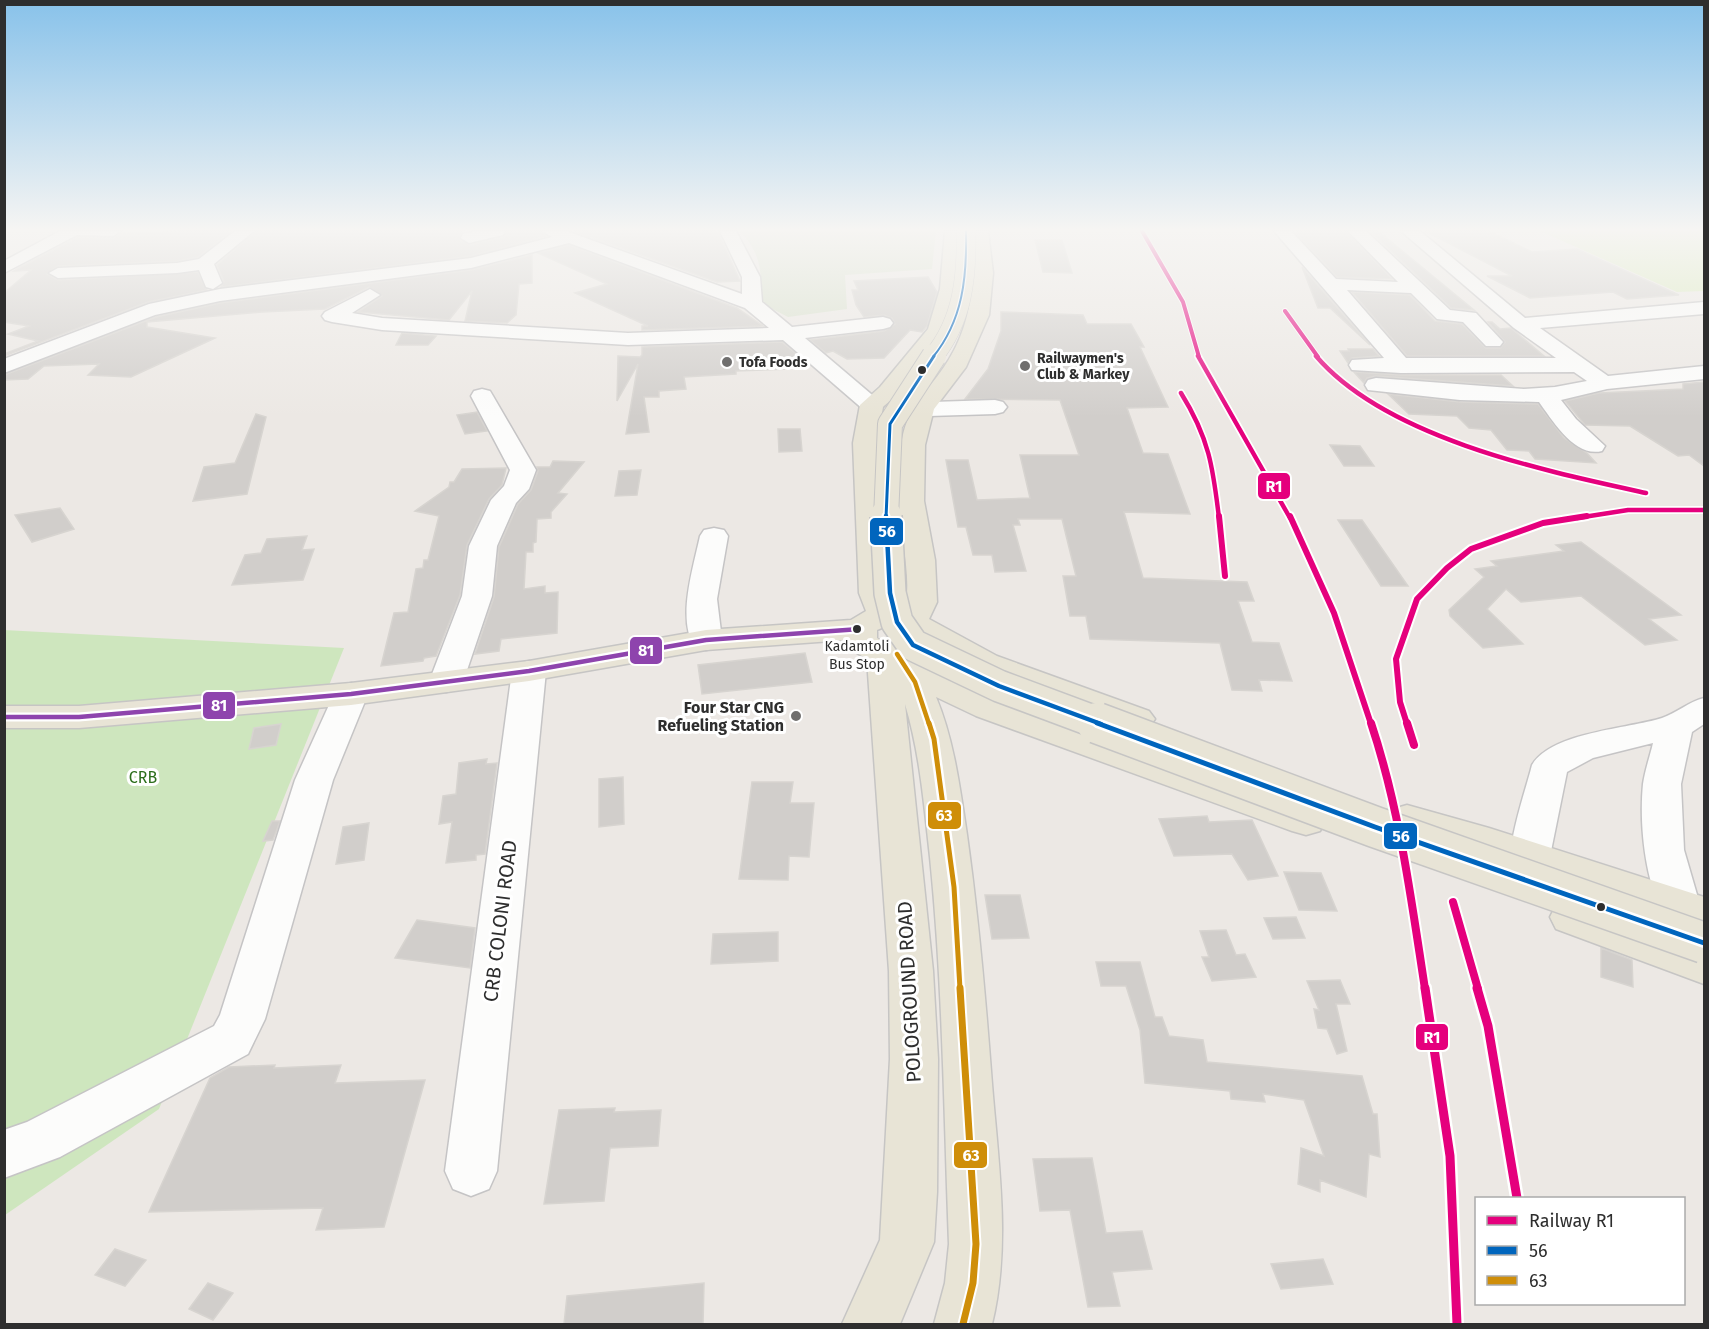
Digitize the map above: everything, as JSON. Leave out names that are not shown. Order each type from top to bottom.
[{"type":"main road","points":[[948,293],[938,330],[880,398],[865,444],[874,593],[915,682],[934,739],[954,887],[976,1244],[973,1283],[963,1324]]},
{"type":"main road","points":[[962,293],[958,316],[945,342],[923,369],[890,424],[885,502],[890,593],[897,622],[914,645],[927,654],[999,686],[1364,823],[1704,943]]},
{"type":"main road","points":[[895,637],[922,602],[920,560],[911,501],[913,445],[923,408],[955,367],[979,315],[982,293]]},
{"type":"main road","points":[[895,637],[915,666],[935,683],[988,708],[1294,817],[1372,839],[1444,867],[1468,879],[1704,966]]},
{"type":"main road","points":[[4,717],[79,717],[351,694],[529,671],[706,640],[895,637],[986,663],[1322,786],[1378,809],[1692,909]]},
{"type":"main road","name":"POLOGROUND ROAD","points":[[871,1324],[907,1242],[911,1192],[914,1059],[895,637]]},
{"type":"street","points":[[4,367],[149,310],[236,293]]},
{"type":"street","points":[[722,293],[752,304],[789,333],[839,379],[880,398],[923,408],[994,407]]},
{"type":"street","points":[[752,293],[752,304]]},
{"type":"street","points":[[1339,293],[1379,337],[1401,366]]},
{"type":"street","points":[[1421,293],[1444,315],[1468,317],[1493,342]]},
{"type":"street","points":[[1484,293],[1521,324],[1604,384]]},
{"type":"street","points":[[370,296],[332,316],[382,324],[628,339],[789,333],[883,322]]},
{"type":"street","points":[[1521,324],[1704,308]]},
{"type":"street","points":[[1360,365],[1576,365]]},
{"type":"street","points":[[1376,385],[1493,394],[1544,393],[1588,391],[1604,384],[1704,373]]},
{"type":"street","points":[[1544,393],[1568,424],[1593,446]]},
{"type":"street","points":[[447,682],[477,596],[483,546],[504,500],[516,489],[523,470],[482,396]]},
{"type":"street","points":[[706,640],[702,599],[714,536]]},
{"type":"street","name":"CRB COLONI ROAD","points":[[471,1171],[529,671]]},
{"type":"street","points":[[4,1154],[42,1140],[231,1040],[242,1019],[314,780],[351,694]]},
{"type":"street","points":[[1531,902],[1530,856],[1550,765],[1581,749],[1690,717]]},
{"type":"street","points":[[1690,717],[1662,784],[1664,850],[1692,909]]},
{"type":"green space","points":[[760,293],[846,293],[847,309],[788,317],[759,302]]},
{"type":"green space","name":"CRB","points":[[4,630],[344,648],[159,1109],[5,1215]]},
{"type":"building","points":[[4,293],[192,293],[148,302],[4,356],[4,354],[38,341],[8,334],[29,326],[4,322]]},
{"type":"building","points":[[296,293],[357,293],[325,309],[147,322],[147,327],[215,338],[131,377],[88,375],[99,364],[44,366],[28,379],[4,380],[4,375],[156,317],[220,303]]},
{"type":"building","points":[[378,293],[470,293],[449,320],[358,312],[382,296]]},
{"type":"building","points":[[472,293],[518,293],[516,315],[507,323],[465,321]]},
{"type":"building","points":[[575,293],[697,293],[737,308],[763,326],[642,330],[642,326],[648,326]]},
{"type":"building","points":[[853,293],[937,293],[927,326],[922,332],[910,330],[884,358],[847,359],[833,351],[826,353],[810,340],[884,331],[895,324],[892,318],[884,315],[864,317],[856,305]]},
{"type":"building","points":[[1312,293],[1325,293],[1370,345],[1330,308],[1318,308]]},
{"type":"building","points":[[1353,293],[1410,295],[1435,321],[1462,324],[1486,348],[1500,348],[1505,342],[1488,322],[1492,322],[1500,329],[1511,328],[1544,356],[1407,356]]},
{"type":"building","points":[[1435,293],[1453,293],[1474,310],[1451,308]]},
{"type":"building","points":[[1520,293],[1599,293],[1530,298]]},
{"type":"building","points":[[1615,293],[1675,293],[1679,295],[1627,299]]},
{"type":"building","points":[[1001,312],[1083,315],[1087,324],[1131,324],[1144,347],[1140,347],[1168,407],[1127,408],[1143,453],[1168,454],[1190,514],[1124,512],[1143,578],[1247,582],[1254,601],[1238,601],[1252,642],[1279,643],[1292,681],[1259,680],[1262,691],[1232,690],[1220,643],[1090,639],[1086,616],[1070,616],[1063,576],[1076,576],[1062,519],[1018,519],[1020,525],[1013,525],[1026,571],[995,572],[992,555],[973,555],[966,527],[958,527],[946,460],[968,460],[977,500],[1030,498],[1020,455],[1079,455],[1060,400],[965,399],[988,369],[1001,331]]},
{"type":"building","points":[[402,333],[436,336],[428,345],[396,345]]},
{"type":"building","points":[[782,342],[802,359],[789,363],[790,369],[736,371],[736,374],[684,377],[686,389],[659,391],[659,397],[644,397],[649,432],[626,434],[638,364],[617,401],[618,356],[640,357],[642,347]]},
{"type":"building","points":[[1348,349],[1373,349],[1379,356],[1352,358],[1348,363],[1340,351],[1349,351]]},
{"type":"building","points":[[1354,372],[1401,375],[1501,375],[1513,386],[1376,376],[1367,378],[1364,383]]},
{"type":"building","points":[[1704,382],[1704,466],[1689,455],[1678,456],[1630,426],[1585,425],[1565,401],[1599,393],[1683,389],[1683,384]]},
{"type":"building","points":[[1388,394],[1460,402],[1538,404],[1564,438],[1587,453],[1596,463],[1535,459],[1529,451],[1507,450],[1491,430],[1469,428],[1457,416],[1409,414]]},
{"type":"building","points":[[477,412],[487,431],[465,434],[457,415]]},
{"type":"building","points":[[256,414],[266,417],[247,494],[193,501],[204,467],[235,463]]},
{"type":"building","points":[[778,429],[800,429],[802,451],[779,452]]},
{"type":"building","points":[[1330,445],[1360,446],[1374,466],[1344,466]]},
{"type":"building","points":[[553,461],[584,462],[558,493],[567,494],[551,512],[551,518],[537,519],[533,552],[526,552],[524,589],[545,586],[545,593],[558,592],[557,633],[501,639],[499,651],[475,654],[494,597],[499,547],[518,504],[531,490],[538,471],[537,467],[550,467]]},
{"type":"building","points":[[506,468],[502,485],[489,499],[467,545],[460,595],[436,656],[424,658],[423,661],[381,666],[394,613],[408,612],[416,569],[423,568],[424,560],[428,560],[439,516],[415,511],[449,487],[450,482],[454,482],[462,469]]},
{"type":"building","points":[[641,470],[637,495],[615,496],[619,471]]},
{"type":"building","points":[[60,508],[74,529],[32,542],[15,515]]},
{"type":"building","points":[[1338,520],[1362,520],[1408,586],[1381,586]]},
{"type":"building","points":[[307,536],[302,550],[314,549],[303,580],[232,585],[245,555],[261,553],[267,539]]},
{"type":"building","points":[[1581,542],[1681,615],[1649,619],[1677,640],[1645,645],[1581,596],[1521,602],[1506,589],[1487,609],[1523,644],[1483,648],[1450,616],[1449,610],[1484,577],[1475,569],[1497,566],[1491,561],[1564,551],[1556,545]]},
{"type":"building","points":[[805,653],[812,682],[702,694],[698,665]]},
{"type":"building","points":[[281,724],[276,745],[249,749],[254,728]]},
{"type":"building","points":[[487,759],[486,764],[497,763],[485,854],[476,855],[476,860],[446,863],[452,822],[439,824],[443,796],[456,794],[459,763]]},
{"type":"building","points":[[623,777],[624,824],[599,827],[599,779]]},
{"type":"building","points":[[752,782],[793,782],[790,803],[814,803],[809,857],[789,856],[788,880],[739,879]]},
{"type":"building","points":[[1207,816],[1209,822],[1252,820],[1278,876],[1248,880],[1232,854],[1174,856],[1159,819]]},
{"type":"building","points":[[272,821],[280,821],[273,840],[263,841]]},
{"type":"building","points":[[369,823],[364,860],[336,864],[343,827]]},
{"type":"building","points":[[1284,872],[1321,873],[1337,911],[1299,910]]},
{"type":"building","points":[[985,895],[1020,895],[1029,938],[992,939]]},
{"type":"building","points":[[1296,917],[1305,938],[1273,939],[1264,918]]},
{"type":"building","points":[[417,920],[475,928],[470,968],[395,958]]},
{"type":"building","points":[[1226,930],[1236,955],[1245,954],[1256,977],[1212,981],[1202,957],[1209,957],[1200,931]]},
{"type":"building","points":[[778,932],[778,961],[711,964],[713,934]]},
{"type":"building","points":[[1601,948],[1632,960],[1633,987],[1601,977]]},
{"type":"building","points":[[1096,962],[1140,962],[1155,1017],[1162,1017],[1169,1036],[1203,1040],[1207,1062],[1362,1076],[1373,1114],[1377,1114],[1380,1157],[1369,1154],[1366,1197],[1320,1180],[1320,1192],[1298,1184],[1301,1148],[1324,1156],[1304,1100],[1263,1094],[1265,1102],[1231,1099],[1230,1091],[1145,1083],[1140,1030],[1126,986],[1101,986]]},
{"type":"building","points":[[1340,980],[1350,1004],[1336,1004],[1347,1051],[1337,1054],[1327,1029],[1318,1028],[1314,1009],[1319,1010],[1307,981]]},
{"type":"building","points":[[275,1065],[274,1068],[341,1065],[335,1083],[425,1080],[384,1227],[316,1230],[323,1208],[149,1212],[210,1078],[229,1067]]},
{"type":"building","points":[[615,1108],[614,1112],[661,1110],[658,1146],[610,1148],[604,1201],[544,1204],[559,1110]]},
{"type":"building","points":[[1092,1158],[1106,1233],[1142,1231],[1152,1269],[1112,1272],[1120,1306],[1088,1307],[1070,1210],[1040,1211],[1033,1159]]},
{"type":"building","points":[[115,1249],[146,1260],[125,1286],[95,1275]]},
{"type":"building","points":[[1323,1259],[1333,1284],[1281,1289],[1271,1264]]},
{"type":"building","points":[[208,1283],[233,1293],[213,1320],[189,1309]]},
{"type":"building","points":[[704,1283],[703,1324],[564,1324],[567,1296]]},
{"type":"rail line","name":"R1","points":[[1178,293],[1183,302],[1199,358],[1283,502],[1334,613],[1388,775],[1404,852],[1450,1156],[1457,1324]]},
{"type":"rail line","name":"R1","points":[[1285,311],[1326,366],[1357,392],[1394,414],[1434,433],[1520,463],[1646,493]]},
{"type":"rail line","name":"R1","points":[[1181,393],[1195,415],[1213,462],[1225,576]]},
{"type":"rail line","name":"R1","points":[[1414,745],[1400,702],[1396,659],[1417,599],[1447,568],[1471,549],[1543,523],[1628,510],[1704,510]]},
{"type":"rail line","name":"R1","points":[[1453,902],[1488,1026],[1517,1197]]},
{"type":"transit line","name":"56","points":[[962,293],[958,316],[945,342],[923,369],[890,424],[885,502],[890,593],[897,622],[913,645],[927,654],[999,686],[1375,827],[1704,943]]},
{"type":"transit line","name":"81","points":[[4,717],[79,717],[351,694],[529,671],[706,640],[860,629]]},
{"type":"transit line","name":"63","points":[[897,654],[915,682],[934,739],[954,887],[976,1244],[973,1283],[963,1324]]},
{"type":"place","name":"Tofa Foods","points":[[727,362]]},
{"type":"place","name":"Railwaymen's Club & Markey","points":[[1025,366]]},
{"type":"place","name":"Kadamtoli Bus Stop","points":[[857,629]]},
{"type":"place","name":"Four Star CNG Refueling Station","points":[[796,716]]}]
